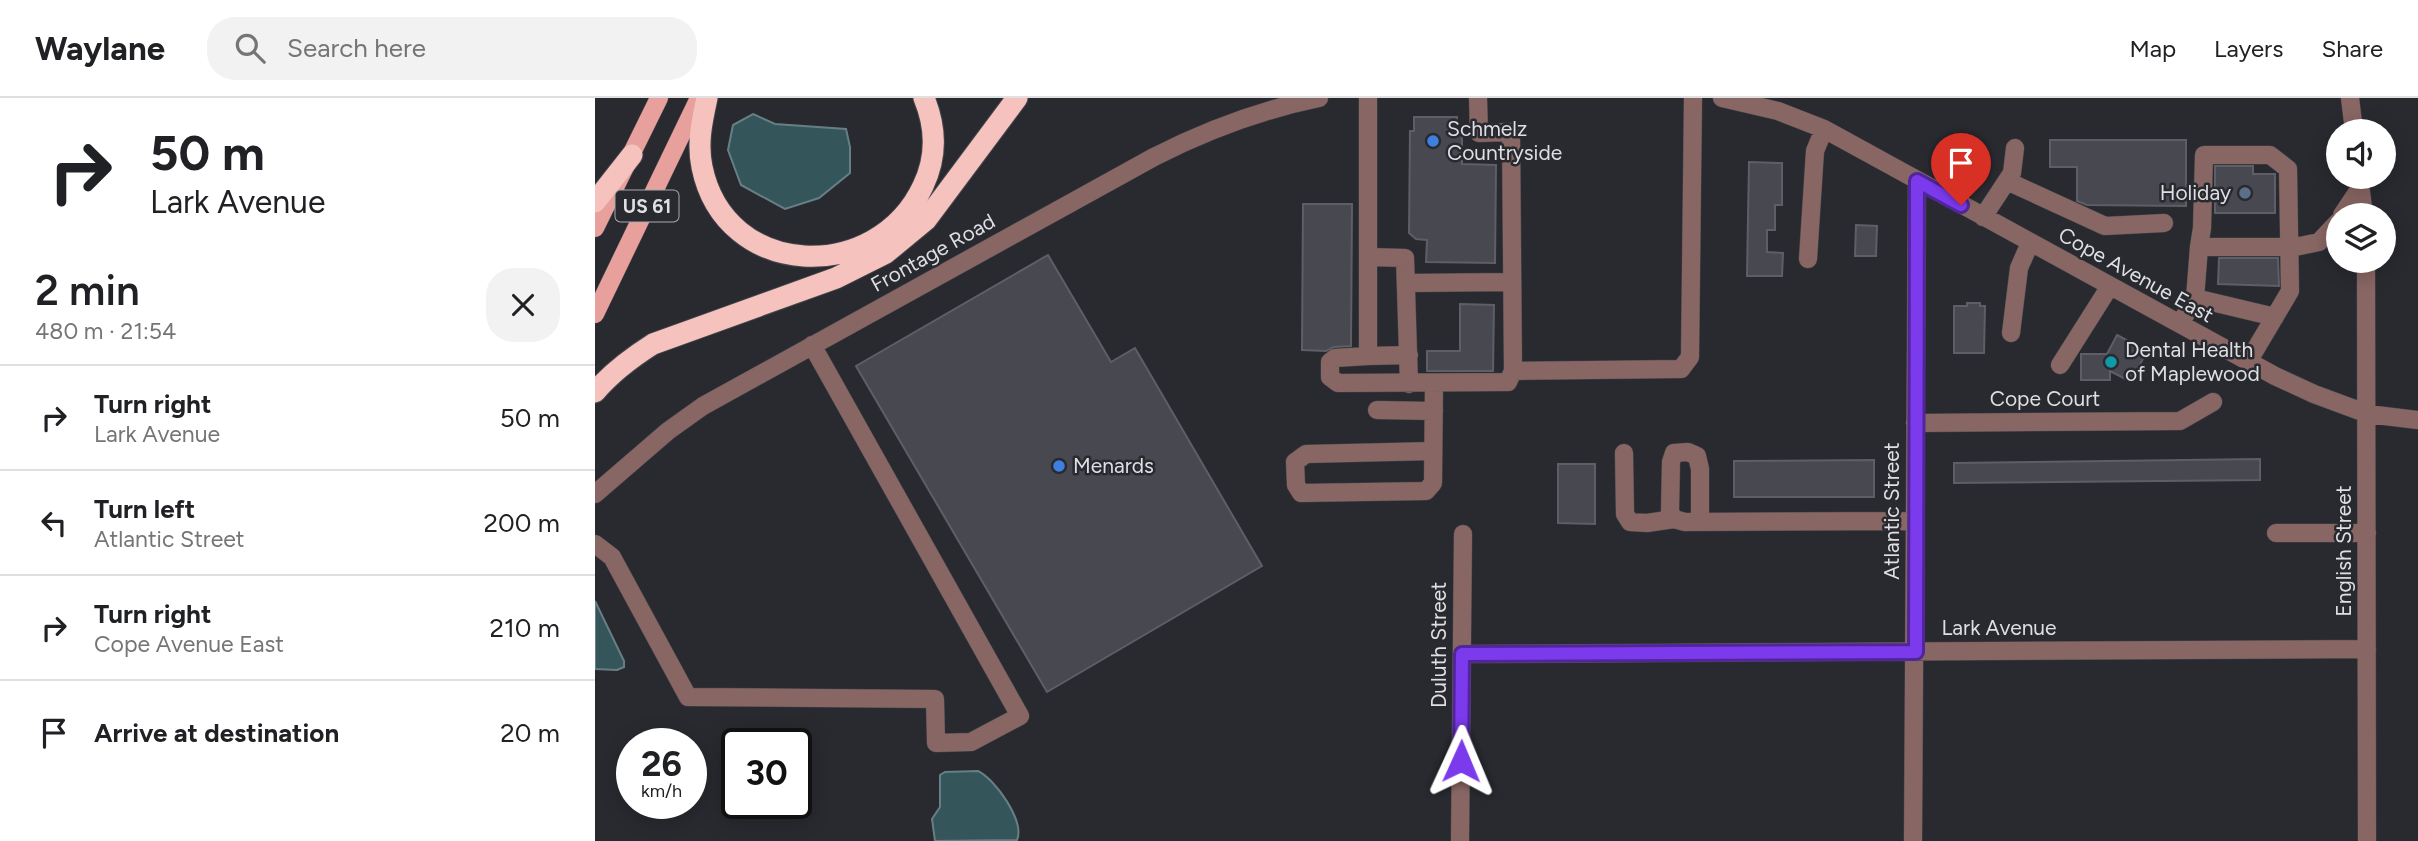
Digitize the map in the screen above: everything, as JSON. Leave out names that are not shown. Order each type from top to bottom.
[{"type":"highway","points":[[708,98],[702,123],[701,156],[709,188],[719,207],[749,238],[770,249],[811,257],[853,251],[893,228],[908,212],[926,179],[932,159],[934,138],[924,98]]},
{"type":"highway","points":[[595,392],[630,358],[653,344],[836,278],[886,254],[926,219],[1017,98]]},
{"type":"highway","points":[[595,202],[632,155]]},
{"type":"main road","name":"US 61","points":[[595,228],[659,98]]},
{"type":"main road","name":"US 61","points":[[595,314],[699,98]]},
{"type":"street","name":"Frontage Road","points":[[595,494],[668,430],[703,406],[812,345],[1182,143],[1250,115],[1319,98]]},
{"type":"street","points":[[1368,98],[1368,356]]},
{"type":"street","points":[[1409,355],[1335,358],[1330,362],[1330,377],[1338,383],[1509,382],[1513,371],[1511,132],[1479,133],[1478,98]]},
{"type":"street","points":[[1513,371],[1681,369],[1689,357],[1693,98]]},
{"type":"street","points":[[1722,98],[1778,111],[1824,129],[1917,181]]},
{"type":"street","points":[[2350,98],[2353,119]]},
{"type":"street","points":[[1808,259],[1815,151],[1824,129]]},
{"type":"street","points":[[1983,217],[2012,173],[2015,148]]},
{"type":"street","points":[[2180,324],[2195,298],[2202,228],[2204,155],[2270,155],[2288,169],[2290,291],[2248,362]]},
{"type":"street","name":"Cope Avenue East","points":[[1917,181],[2248,362],[2314,394],[2368,414],[2418,420]]},
{"type":"street","name":"Atlantic Street","points":[[1913,841],[1917,181]]},
{"type":"street","points":[[2007,181],[2105,226],[2164,223]]},
{"type":"street","points":[[2199,247],[2290,247],[2319,242],[2326,235]]},
{"type":"street","points":[[2011,333],[2019,268],[2030,243]]},
{"type":"street","points":[[1369,257],[1405,258],[1409,384]]},
{"type":"street","name":"English Street","points":[[2366,273],[2367,841]]},
{"type":"street","points":[[1407,283],[1511,282]]},
{"type":"street","points":[[2060,365],[2110,286]]},
{"type":"street","points":[[2195,298],[2275,317]]},
{"type":"street","points":[[595,544],[613,557],[688,696],[935,699],[936,743],[971,743],[1020,716],[812,345]]},
{"type":"street","points":[[1433,451],[1306,454],[1295,462],[1296,485],[1301,493],[1426,491],[1433,483],[1434,383]]},
{"type":"street","name":"Cope Court","points":[[1915,423],[2180,421],[2213,402]]},
{"type":"street","points":[[1377,410],[1434,411]]},
{"type":"street","points":[[1674,519],[1670,512],[1671,462],[1674,453],[1688,452],[1697,456],[1700,469],[1700,522]]},
{"type":"street","points":[[1624,453],[1627,519],[1630,522],[1647,523],[1674,519],[1685,522],[1915,521]]},
{"type":"street","points":[[2276,533],[2367,533]]},
{"type":"street","name":"Duluth Street","points":[[1460,841],[1463,534]]},
{"type":"street","name":"Lark Avenue","points":[[1462,654],[2367,649]]},
{"type":"water","points":[[753,114],[775,124],[846,129],[850,147],[850,173],[819,198],[785,209],[741,185],[728,150],[733,125]]},
{"type":"water","points":[[595,601],[624,661],[624,667],[617,670],[595,669]]},
{"type":"water","points":[[978,771],[992,782],[1007,801],[1017,822],[1017,840],[935,841],[932,819],[940,807],[940,775],[945,772]]},
{"type":"building","points":[[1414,117],[1457,117],[1457,132],[1462,132],[1462,164],[1496,165],[1495,263],[1426,262],[1427,240],[1416,239],[1409,233],[1410,131],[1414,131]]},
{"type":"building","points":[[2050,140],[2186,140],[2186,206],[2087,205],[2077,201],[2077,167],[2050,167]]},
{"type":"building","points":[[1749,162],[1782,163],[1782,205],[1775,205],[1775,230],[1767,230],[1767,252],[1783,253],[1782,276],[1747,276]]},
{"type":"building","name":"Holiday","points":[[2215,166],[2253,166],[2253,174],[2275,174],[2275,213],[2215,213]]},
{"type":"building","points":[[1303,204],[1352,204],[1351,346],[1334,347],[1326,351],[1302,350]]},
{"type":"building","points":[[1856,225],[1877,226],[1876,256],[1855,256]]},
{"type":"building","name":"Menards","points":[[1048,255],[1111,362],[1135,348],[1262,566],[1047,692],[856,366]]},
{"type":"building","points":[[2219,258],[2278,258],[2279,286],[2218,284]]},
{"type":"building","points":[[1967,303],[1980,303],[1980,306],[1985,306],[1984,353],[1954,353],[1954,306],[1967,306]]},
{"type":"building","points":[[1460,304],[1494,305],[1493,371],[1427,371],[1427,351],[1460,351]]},
{"type":"building","name":"Dental Health of Maplewood","points":[[2117,335],[2147,351],[2131,382],[2110,371],[2110,380],[2081,380],[2081,354],[2107,354]]},
{"type":"building","points":[[2260,459],[2260,480],[1954,483],[1954,463]]},
{"type":"building","points":[[1874,460],[1874,497],[1734,497],[1734,461]]},
{"type":"building","points":[[1558,464],[1595,464],[1595,524],[1558,523]]},
{"type":"place","name":"Schmelz Countryside","points":[[1433,141]]},
{"type":"place","name":"Holiday","points":[[2245,193]]},
{"type":"place","name":"Dental Health of Maplewood","points":[[2111,362]]},
{"type":"place","name":"Menards","points":[[1059,466]]},
{"type":"route","points":[[1461,761],[1462,654],[1916,652],[1917,181],[1961,205]]}]
